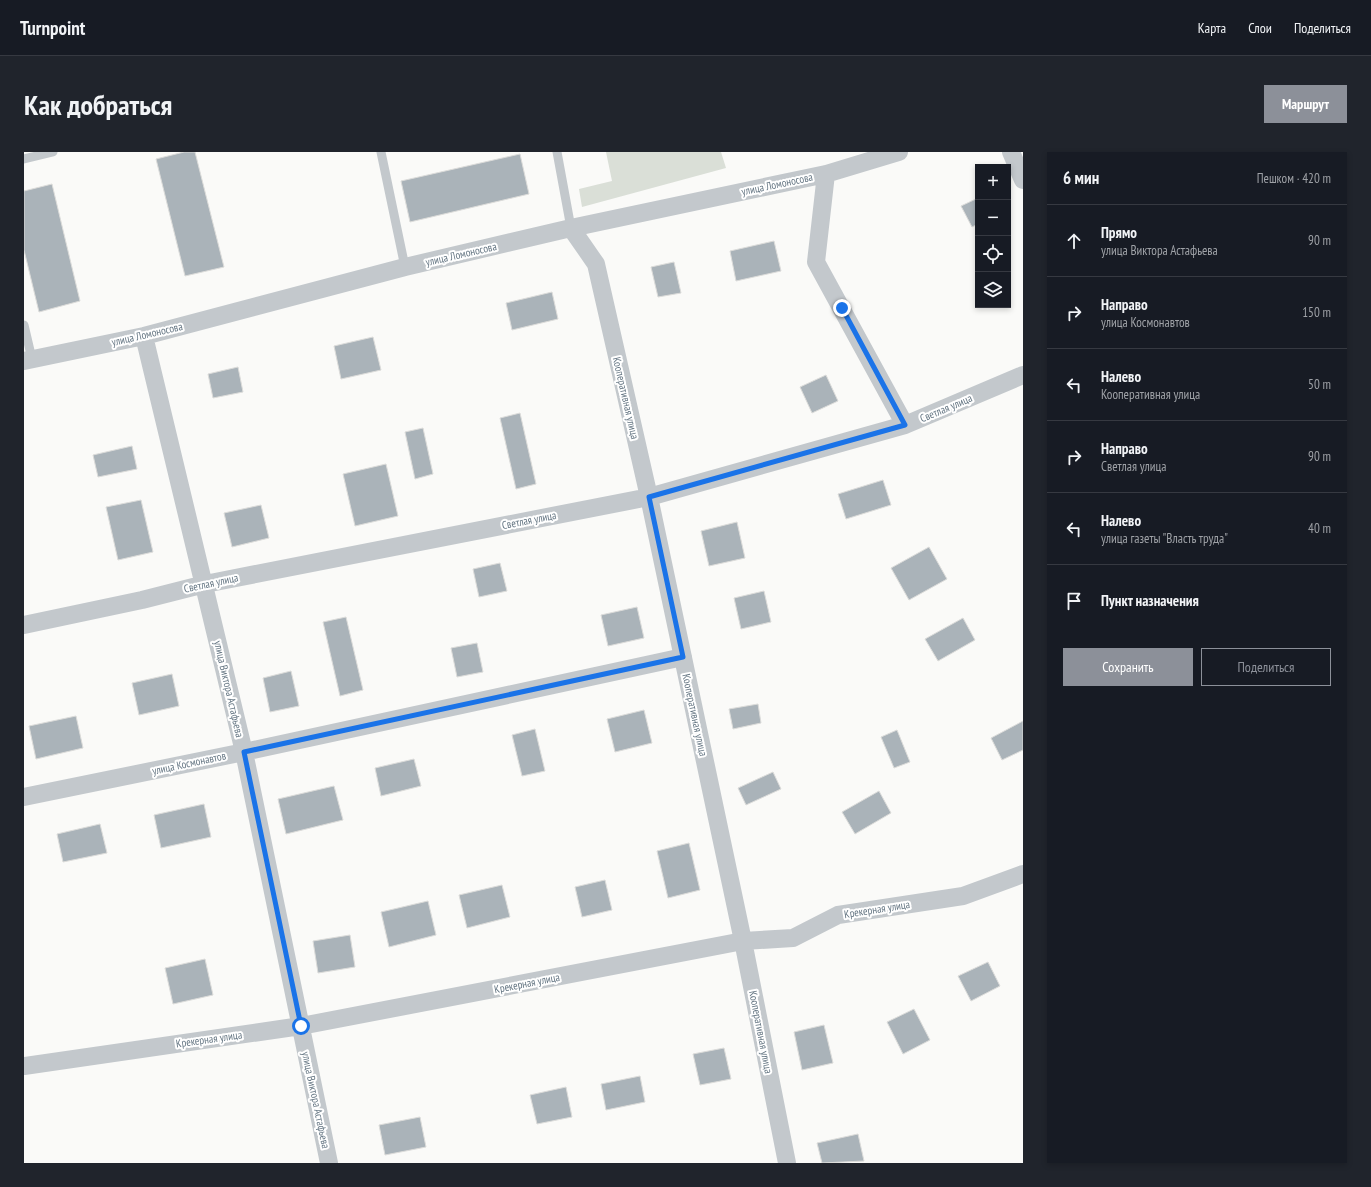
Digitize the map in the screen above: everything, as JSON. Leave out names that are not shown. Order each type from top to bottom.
[{"type":"street","name":"улица Ломоносова","points":[[28,360],[144,336],[405,267],[571,228],[826,174],[899,152]]},
{"type":"street","points":[[1012,152],[1023,180]]},
{"type":"street","points":[[826,174],[816,262],[905,425]]},
{"type":"street","name":"Кооперативная улица","points":[[571,228],[596,264],[649,497],[683,657],[787,1163]]},
{"type":"street","name":"улица Виктора Астафьева","points":[[144,336],[205,584],[244,752],[329,1163]]},
{"type":"street","name":"Светлая улица","points":[[24,625],[142,600],[205,584],[649,497],[905,425],[1023,375]]},
{"type":"street","name":"улица Космонавтов","points":[[24,797],[244,752],[683,657]]},
{"type":"street","name":"Крекерная улица","points":[[24,1066],[301,1026],[742,942],[792,938],[838,915],[962,896],[1023,874]]},
{"type":"lane","points":[[24,159],[53,152]]},
{"type":"lane","points":[[381,152],[405,267]]},
{"type":"lane","points":[[557,152],[571,228]]},
{"type":"lane","points":[[24,325],[28,360]]},
{"type":"shaded area","points":[[606,152],[721,152],[726,168],[582,207],[579,189],[612,181]]},
{"type":"building","points":[[184,152],[195,152],[224,267],[185,276],[156,159]]},
{"type":"building","points":[[520,154],[529,194],[410,222],[401,181]]},
{"type":"building","points":[[52,184],[80,301],[39,312],[24,250],[24,191]]},
{"type":"building","points":[[975,199],[975,226],[972,227],[961,206]]},
{"type":"building","points":[[774,241],[781,271],[736,281],[730,251]]},
{"type":"building","points":[[674,262],[681,293],[658,297],[651,267]]},
{"type":"building","points":[[552,292],[558,319],[512,330],[506,303]]},
{"type":"building","points":[[373,337],[381,370],[341,379],[334,346]]},
{"type":"building","points":[[238,367],[243,392],[213,398],[208,374]]},
{"type":"building","points":[[826,375],[838,401],[812,413],[800,387]]},
{"type":"building","points":[[520,413],[536,484],[516,489],[500,418]]},
{"type":"building","points":[[423,428],[433,474],[415,479],[405,432]]},
{"type":"building","points":[[132,446],[137,469],[98,477],[93,455]]},
{"type":"building","points":[[386,464],[398,516],[355,526],[343,474]]},
{"type":"building","points":[[883,480],[891,505],[846,519],[838,494]]},
{"type":"building","points":[[141,500],[153,552],[118,560],[106,507]]},
{"type":"building","points":[[261,505],[269,538],[232,547],[224,513]]},
{"type":"building","points":[[737,522],[745,558],[709,566],[701,531]]},
{"type":"building","points":[[929,547],[947,579],[909,600],[891,568]]},
{"type":"building","points":[[500,563],[507,591],[479,597],[473,569]]},
{"type":"building","points":[[764,591],[771,622],[741,629],[734,598]]},
{"type":"building","points":[[637,607],[644,638],[608,646],[601,615]]},
{"type":"building","points":[[346,617],[363,690],[340,696],[323,622]]},
{"type":"building","points":[[963,618],[975,640],[938,661],[925,639]]},
{"type":"building","points":[[477,643],[483,672],[457,677],[451,648]]},
{"type":"building","points":[[291,671],[299,706],[270,712],[263,678]]},
{"type":"building","points":[[172,674],[179,706],[139,715],[132,683]]},
{"type":"building","points":[[758,704],[761,723],[733,729],[729,709]]},
{"type":"building","points":[[644,710],[652,743],[615,752],[607,719]]},
{"type":"building","points":[[76,716],[83,748],[36,759],[29,726]]},
{"type":"building","points":[[1023,721],[1023,750],[1002,760],[991,738]]},
{"type":"building","points":[[535,729],[545,771],[522,776],[512,735]]},
{"type":"building","points":[[897,730],[910,762],[894,768],[881,737]]},
{"type":"building","points":[[414,759],[421,786],[381,796],[375,768]]},
{"type":"building","points":[[773,772],[781,789],[746,805],[738,788]]},
{"type":"building","points":[[334,786],[343,820],[286,834],[278,799]]},
{"type":"building","points":[[879,791],[891,813],[855,834],[842,812]]},
{"type":"building","points":[[204,804],[211,837],[161,848],[154,815]]},
{"type":"building","points":[[100,824],[107,853],[63,862],[57,834]]},
{"type":"building","points":[[689,843],[700,890],[668,898],[657,851]]},
{"type":"building","points":[[605,880],[612,910],[582,917],[575,887]]},
{"type":"building","points":[[502,885],[510,917],[467,928],[459,895]]},
{"type":"building","points":[[428,901],[436,935],[389,947],[381,912]]},
{"type":"building","points":[[350,935],[355,967],[318,973],[313,941]]},
{"type":"building","points":[[205,959],[213,995],[173,1004],[165,968]]},
{"type":"building","points":[[988,962],[1000,986],[971,1001],[958,976]]},
{"type":"building","points":[[914,1009],[930,1040],[903,1054],[887,1022]]},
{"type":"building","points":[[824,1025],[833,1063],[802,1070],[794,1032]]},
{"type":"building","points":[[724,1048],[731,1079],[700,1085],[693,1054]]},
{"type":"building","points":[[640,1076],[645,1102],[606,1110],[601,1084]]},
{"type":"building","points":[[566,1087],[572,1117],[537,1124],[530,1095]]},
{"type":"building","points":[[420,1117],[426,1147],[385,1155],[379,1125]]},
{"type":"building","points":[[858,1134],[864,1161],[822,1163],[817,1143]]},
{"type":"route","points":[[301,1026],[244,752],[683,657],[649,497],[905,425],[842,308]]}]
